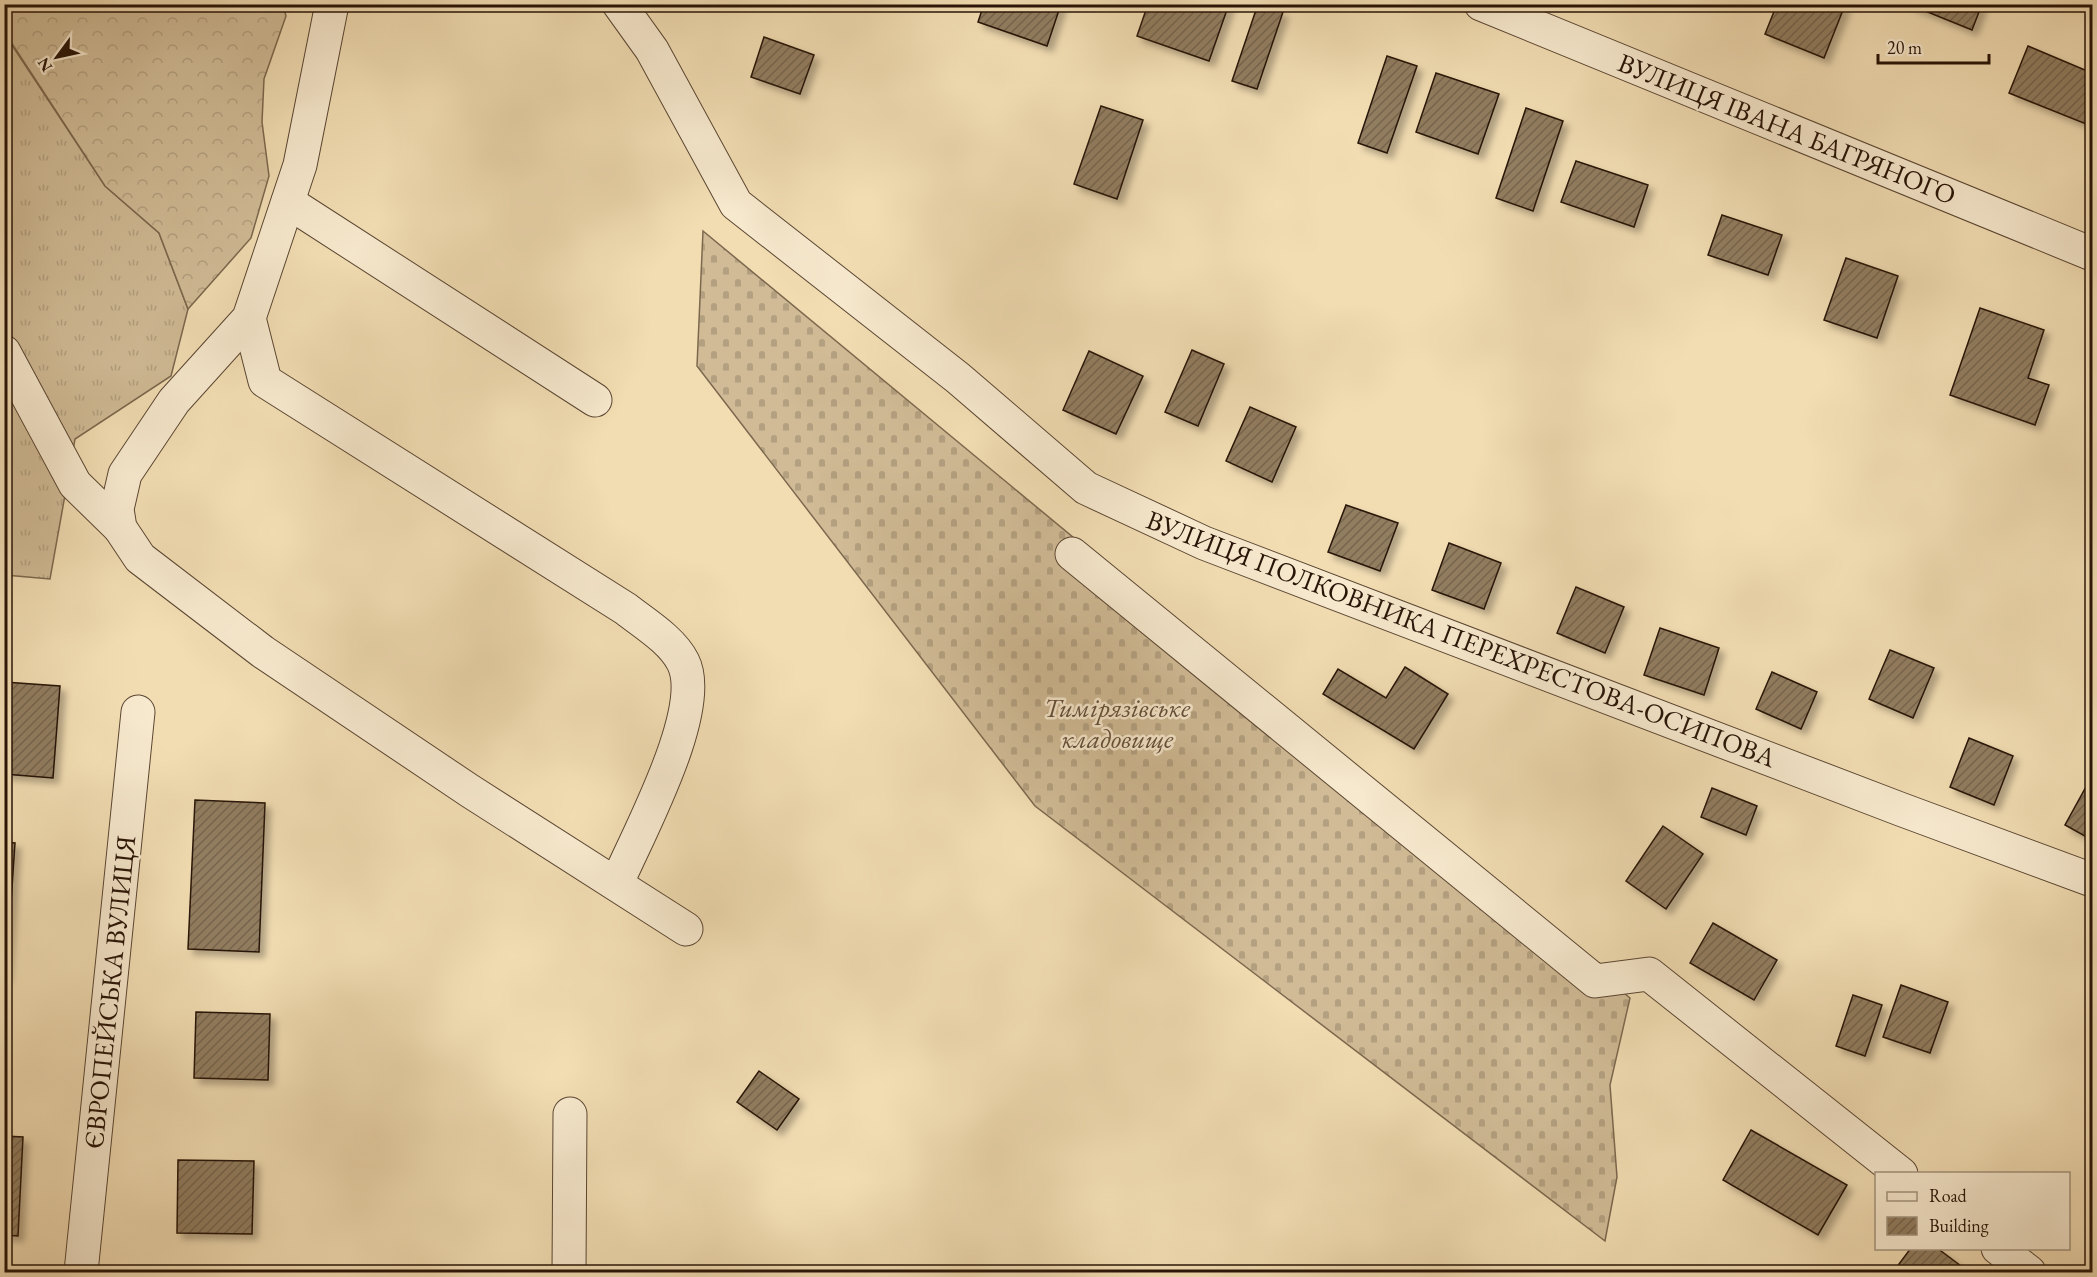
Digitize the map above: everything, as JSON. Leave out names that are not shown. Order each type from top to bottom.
[{"type":"street","points":[[120,528],[117,509],[125,474],[174,401],[249,318],[300,165],[332,4]]},
{"type":"street","name":"ВУЛИЦЯ ПОЛКОВНИКА ПЕРЕХРЕСТОВА-ОСИПОВА","points":[[619,4],[652,50],[736,204],[958,378],[1086,488],[1204,543],[1899,809],[2092,880]]},
{"type":"street","name":"ВУЛИЦЯ ІВАНА БАГРЯНОГО","points":[[1480,4],[2092,254]]},
{"type":"street","points":[[288,202],[595,400]]},
{"type":"street","points":[[249,318],[265,381],[626,609],[666,641],[684,663],[689,690],[669,769],[617,883]]},
{"type":"street","points":[[4,352],[75,484],[120,528],[140,558],[263,652],[470,791],[686,929]]},
{"type":"street","points":[[1072,554],[1595,981],[1649,974],[1900,1172]]},
{"type":"street","name":"ЄВРОПЕЙСЬКА ВУЛИЦЯ","points":[[81,1272],[138,712]]},
{"type":"street","points":[[569,1272],[570,1114]]},
{"type":"street","points":[[2001,1250],[2029,1272]]},
{"type":"green space","points":[[4,5],[283,5],[286,16],[264,79],[262,122],[269,176],[251,238],[188,309],[159,233],[105,186],[5,33]]},
{"type":"green space","points":[[4,33],[105,186],[159,233],[188,309],[171,376],[75,439],[50,579],[5,575]]},
{"type":"green space","name":"Тимірязівське кладовище","points":[[703,231],[1630,998],[1610,1085],[1617,1177],[1605,1241],[1035,806],[697,366]]},
{"type":"building","points":[[984,4],[1061,4],[1047,46],[978,22]]},
{"type":"building","points":[[1148,4],[1229,4],[1209,61],[1137,36]]},
{"type":"building","points":[[1258,4],[1283,12],[1257,89],[1232,81]]},
{"type":"building","points":[[1777,4],[1845,5],[1824,58],[1765,34]]},
{"type":"building","points":[[1908,4],[1982,4],[1972,30]]},
{"type":"building","points":[[764,37],[814,55],[800,94],[751,77]]},
{"type":"building","points":[[2028,46],[2092,73],[2091,126],[2009,93]]},
{"type":"building","points":[[1387,56],[1417,66],[1387,153],[1358,143]]},
{"type":"building","points":[[1436,73],[1499,94],[1478,154],[1416,132]]},
{"type":"building","points":[[1101,106],[1143,120],[1117,199],[1074,184]]},
{"type":"building","points":[[1526,108],[1563,121],[1533,211],[1496,198]]},
{"type":"building","points":[[1576,161],[1648,185],[1634,227],[1561,202]]},
{"type":"building","points":[[1722,215],[1782,235],[1768,275],[1708,255]]},
{"type":"building","points":[[1846,258],[1898,276],[1877,338],[1824,320]]},
{"type":"building","points":[[1980,308],[2044,330],[2028,378],[2049,385],[2035,425],[1950,395]]},
{"type":"building","points":[[1192,350],[1224,364],[1198,426],[1165,412]]},
{"type":"building","points":[[1089,351],[1143,376],[1116,434],[1063,410]]},
{"type":"building","points":[[1250,407],[1296,427],[1272,482],[1226,461]]},
{"type":"building","points":[[1346,505],[1398,523],[1380,571],[1328,552]]},
{"type":"building","points":[[1449,543],[1501,563],[1484,609],[1432,590]]},
{"type":"building","points":[[1576,587],[1624,607],[1605,653],[1557,633]]},
{"type":"building","points":[[1660,628],[1719,648],[1704,695],[1644,675]]},
{"type":"building","points":[[1890,650],[1934,668],[1913,718],[1869,699]]},
{"type":"building","points":[[1405,667],[1448,694],[1414,749],[1323,694],[1338,669],[1386,698]]},
{"type":"building","points":[[1772,672],[1817,692],[1801,729],[1756,709]]},
{"type":"building","points":[[4,682],[60,686],[53,778],[4,774]]},
{"type":"building","points":[[1969,738],[2013,756],[1994,805],[1950,787]]},
{"type":"building","points":[[2087,785],[2092,787],[2092,840],[2065,825]]},
{"type":"building","points":[[1712,788],[1757,806],[1746,835],[1701,817]]},
{"type":"building","points":[[195,800],[265,803],[259,952],[188,949]]},
{"type":"building","points":[[1663,826],[1703,854],[1666,909],[1626,881]]},
{"type":"building","points":[[4,842],[15,843],[6,977],[4,977]]},
{"type":"building","points":[[1713,923],[1777,960],[1754,1000],[1690,963]]},
{"type":"building","points":[[1901,985],[1948,1002],[1930,1053],[1883,1037]]},
{"type":"building","points":[[1853,995],[1882,1005],[1865,1056],[1836,1046]]},
{"type":"building","points":[[196,1012],[270,1014],[268,1080],[194,1078]]},
{"type":"building","points":[[759,1071],[799,1099],[777,1130],[737,1102]]},
{"type":"building","points":[[1751,1130],[1847,1185],[1818,1235],[1723,1180]]},
{"type":"building","points":[[4,1136],[23,1137],[18,1236],[4,1235]]},
{"type":"building","points":[[178,1160],[254,1161],[252,1234],[177,1233]]},
{"type":"building","points":[[1910,1250],[1940,1250],[1969,1272],[1893,1272]]}]
